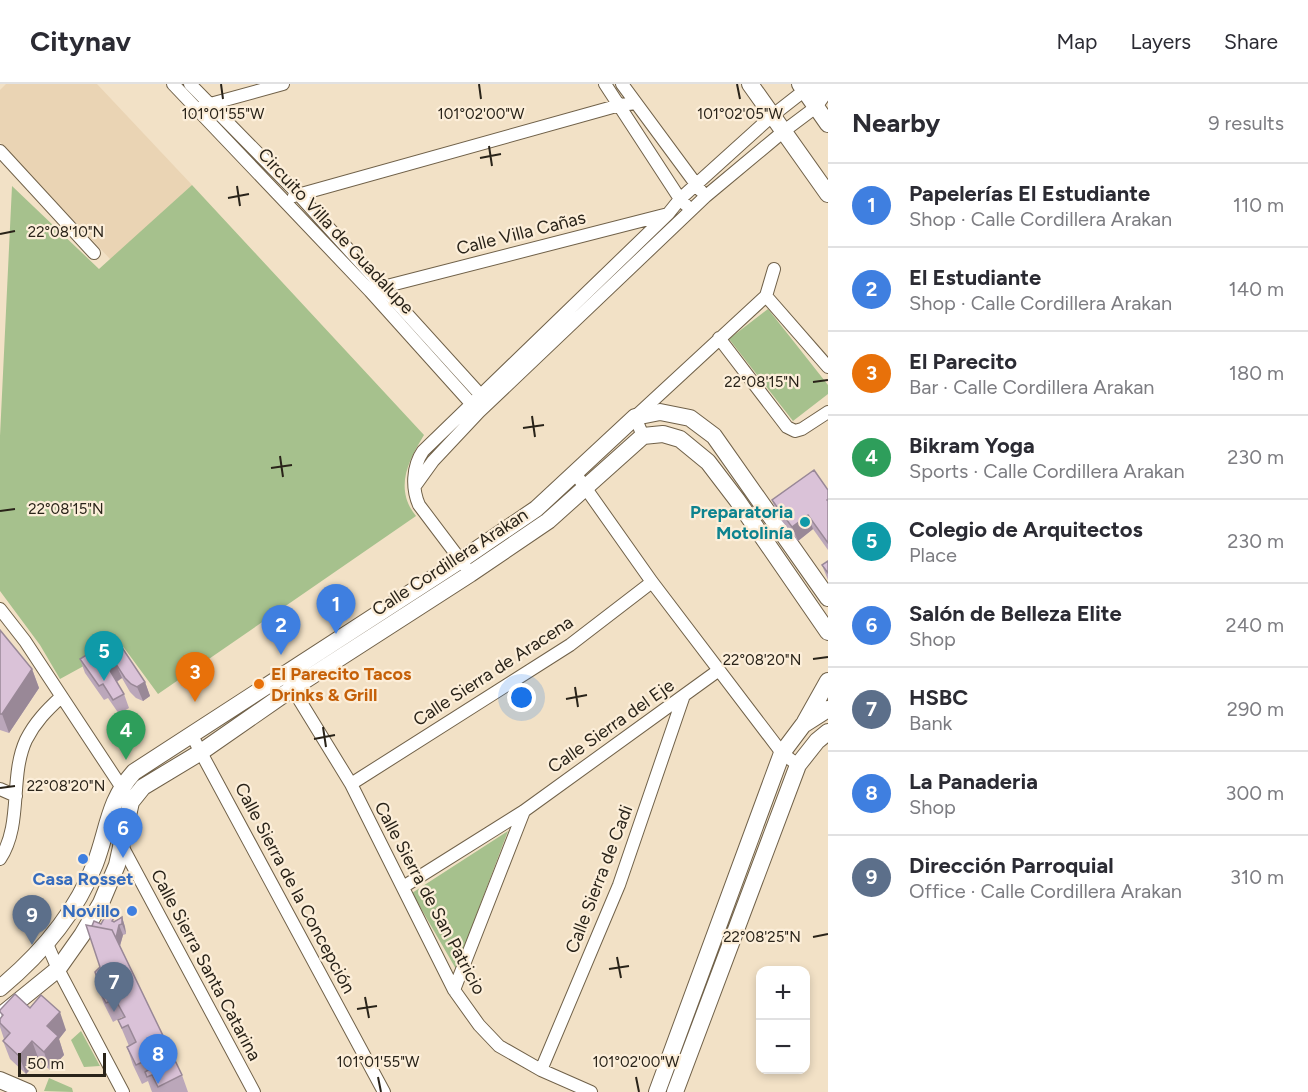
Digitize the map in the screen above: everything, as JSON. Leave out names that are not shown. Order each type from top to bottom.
[{"type":"street","name":"Circuito Villa de Guadalupe","points":[[173,84],[281,200],[480,404]]},
{"type":"street","name":"Circuito Villa de Guadalupe","points":[[190,84],[384,287],[480,404]]},
{"type":"street","points":[[196,109],[283,84]]},
{"type":"street","points":[[605,84],[681,199],[692,210]]},
{"type":"street","points":[[622,84],[706,196]]},
{"type":"street","points":[[750,84],[828,194]]},
{"type":"street","points":[[480,404],[681,199],[802,87]]},
{"type":"street","points":[[466,567],[419,505],[415,496],[416,465],[423,452],[480,404],[706,196],[816,107],[828,90],[802,87]]},
{"type":"street","points":[[802,87],[828,124]]},
{"type":"street","points":[[281,200],[620,105],[636,103]]},
{"type":"street","points":[[0,152],[0,164]]},
{"type":"street","points":[[0,152],[94,253]]},
{"type":"street","points":[[668,214],[677,224]]},
{"type":"street","name":"Calle Villa Cañas","points":[[370,291],[668,214]]},
{"type":"street","points":[[635,417],[766,296],[774,269]]},
{"type":"street","points":[[766,296],[828,367]]},
{"type":"street","points":[[720,338],[787,427],[795,431],[802,429],[828,412]]},
{"type":"street","points":[[635,417],[660,412],[690,418],[714,436],[828,598]]},
{"type":"street","points":[[635,417],[643,436],[663,434],[680,439],[708,462],[828,632]]},
{"type":"street","name":"Calle Cordillera Arakan","points":[[466,567],[536,509],[635,417]]},
{"type":"street","name":"Calle Cordillera Arakan","points":[[0,988],[30,963],[67,918],[95,865],[106,825],[121,786],[134,772],[190,734],[288,681],[466,567],[548,521],[643,436]]},
{"type":"street","points":[[575,473],[652,582],[782,753],[798,765]]},
{"type":"street","name":"Calle Sierra de Aracena","points":[[351,784],[570,645],[652,582]]},
{"type":"street","points":[[0,609],[25,641],[132,802],[117,865],[101,903],[82,935],[58,969],[0,1016]]},
{"type":"street","name":"Calle Sierra del Eje","points":[[404,887],[524,811],[719,670]]},
{"type":"street","name":"Calle Cordillera Arakan","points":[[132,802],[143,787],[201,752],[288,681]]},
{"type":"street","name":"Calle Sierra de San Patricio","points":[[288,681],[351,784],[454,990],[478,1025],[499,1046],[541,1070],[591,1092]]},
{"type":"street","points":[[657,1092],[782,753],[803,725],[828,681]]},
{"type":"street","points":[[0,859],[5,851],[14,819],[20,763],[25,742],[40,716],[61,697]]},
{"type":"street","name":"Calle Sierra de Cadi","points":[[541,1070],[619,885],[683,698]]},
{"type":"street","points":[[803,725],[828,709]]},
{"type":"street","points":[[675,1092],[798,765],[817,741],[828,732]]},
{"type":"street","name":"Calle Sierra de la Concepción","points":[[190,734],[384,1092]]},
{"type":"street","points":[[0,789],[16,796]]},
{"type":"street","points":[[454,990],[524,811]]},
{"type":"street","name":"Calle Sierra Santa Catarina","points":[[106,825],[121,844],[254,1092]]},
{"type":"street","points":[[47,944],[123,1092]]},
{"type":"street","points":[[686,1010],[703,1017]]},
{"type":"street","points":[[0,1080],[28,1092]]},
{"type":"shaded area","points":[[6,84],[97,84],[192,185],[111,260],[0,142],[0,90]]},
{"type":"green space","points":[[192,185],[424,435],[409,465],[405,485],[409,506],[416,516],[158,694],[122,645],[60,679],[40,645],[0,591],[0,436],[12,186],[99,269]]},
{"type":"green space","points":[[768,309],[828,385],[828,394],[793,421],[729,339]]},
{"type":"green space","points":[[508,831],[456,969],[412,893]]},
{"type":"green space","points":[[81,1031],[100,1066],[84,1067],[71,1040]]},
{"type":"green space","points":[[49,1078],[72,1088],[73,1092],[44,1091]]},
{"type":"building","name":"Preparatoria Motolinía","points":[[814,470],[828,490],[828,543],[808,515],[792,527],[772,500]]},
{"type":"building","points":[[828,561],[828,573],[822,565]]},
{"type":"building","points":[[0,630],[32,669],[2,714],[0,714]]},
{"type":"building","points":[[115,637],[145,682],[137,687],[131,684],[116,664],[109,669],[124,694],[113,700],[103,684],[99,686],[80,659]]},
{"type":"building","points":[[106,915],[114,918],[112,921],[114,922],[122,917],[122,924],[119,925],[116,938],[112,930],[92,926],[94,921],[101,924]]},
{"type":"building","points":[[86,925],[112,930],[182,1075],[158,1087],[152,1075],[147,1077],[145,1072],[150,1069],[145,1061],[136,1065],[127,1047],[136,1042],[128,1025],[122,1028],[118,1020],[125,1017],[115,999],[106,1003],[97,986],[107,981],[104,975],[97,978],[95,972],[100,967]]},
{"type":"building","points":[[15,994],[30,1008],[41,995],[60,1012],[47,1026],[58,1036],[44,1052],[32,1041],[19,1056],[3,1041],[10,1033],[0,1023],[3,1015],[0,1010]]},
{"type":"place","name":"Preparatoria Motolinía","points":[[805,522]]},
{"type":"place","name":"Papelerías El Estudiante","points":[[336,634]]},
{"type":"place","name":"El Estudiante","points":[[281,655]]},
{"type":"place","name":"Colegio de Arquitectos","points":[[104,681]]},
{"type":"place","name":"El Parecito Tacos Drinks & Grill","points":[[259,684]]},
{"type":"place","name":"El Parecito","points":[[195,702]]},
{"type":"place","name":"Bikram Yoga","points":[[126,760]]},
{"type":"place","name":"Salón de Belleza Elite","points":[[123,858]]},
{"type":"place","name":"Casa Rosset","points":[[83,859]]},
{"type":"place","name":"Novillo","points":[[132,911]]},
{"type":"place","name":"Dirección Parroquial","points":[[32,945]]},
{"type":"place","name":"HSBC","points":[[114,1012]]},
{"type":"place","name":"La Panaderia","points":[[158,1084]]}]
